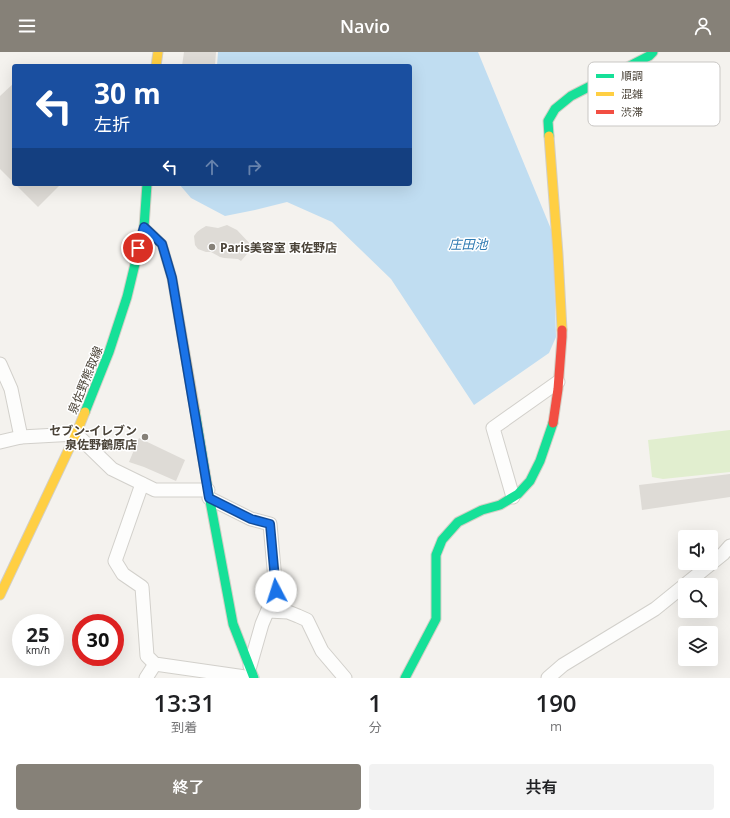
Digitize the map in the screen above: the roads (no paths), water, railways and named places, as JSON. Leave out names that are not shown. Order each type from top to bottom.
[{"type":"street","points":[[156,64],[158,52]]},
{"type":"street","points":[[637,62],[649,56],[653,52]]},
{"type":"street","points":[[405,678],[436,619],[436,555],[442,540],[458,522],[482,510],[500,505],[518,494],[530,481],[540,461],[553,425],[562,337],[558,254],[548,121],[555,109],[571,96],[588,87]]},
{"type":"street","name":"泉佐野熊取線","points":[[0,595],[76,434],[110,352],[127,297],[144,227],[147,186]]},
{"type":"street","points":[[144,227],[162,244],[172,278],[208,494],[233,624],[252,674]]},
{"type":"street","points":[[0,364],[11,389],[21,437]]},
{"type":"street","points":[[513,497],[493,428],[558,382]]},
{"type":"street","points":[[0,442],[21,437],[76,434],[112,469],[142,484],[155,490],[208,494],[251,519],[270,524],[276,591],[262,624],[252,674]]},
{"type":"street","points":[[142,484],[115,561],[123,574],[142,587],[147,656],[155,664],[252,674]]},
{"type":"street","points":[[548,678],[563,664],[655,609],[730,546]]},
{"type":"street","points":[[268,610],[288,612],[307,620],[322,651],[344,678]]},
{"type":"street","points":[[146,678],[155,664]]},
{"type":"water","name":"庄田池","points":[[218,52],[478,52],[553,234],[556,337],[549,353],[474,405],[391,279],[332,222],[287,202],[225,216],[191,198],[181,186],[412,186],[412,64],[217,64]]},
{"type":"place","name":"Paris美容室 東佐野店","points":[[212,247]]},
{"type":"place","name":"セブン-イレブン 泉佐野鶴原店","points":[[145,437]]}]
